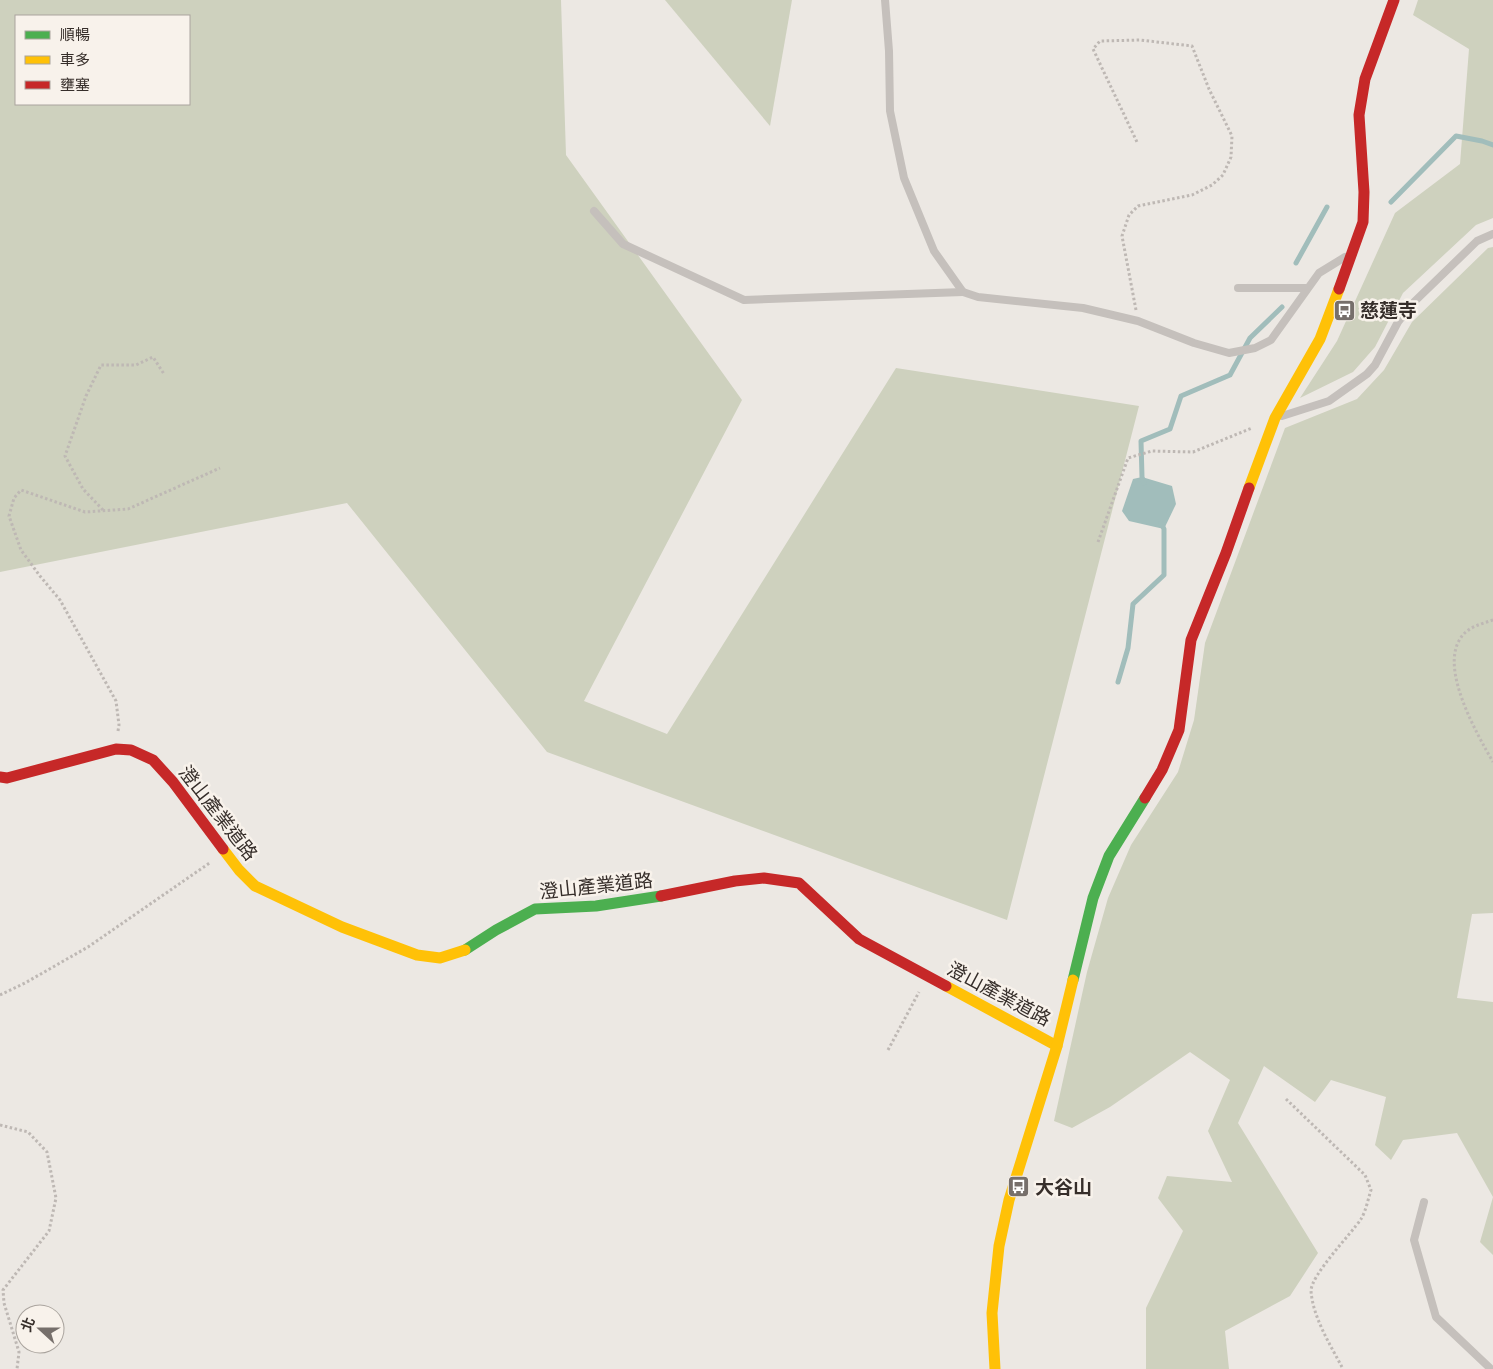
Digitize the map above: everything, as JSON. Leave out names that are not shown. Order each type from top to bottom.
[{"type":"street","points":[[995,1369],[992,1313],[999,1246],[1009,1200],[1057,1046],[1092,898],[1108,856],[1162,770],[1179,730],[1191,640],[1226,553],[1275,418],[1320,339],[1353,252],[1363,222],[1364,192],[1358,115],[1365,79],[1394,0]]},
{"type":"street","name":"澄山產業道路","points":[[0,777],[7,778],[116,750],[131,750],[153,760],[174,782],[225,853],[255,886],[268,894],[342,927],[417,955],[440,958],[466,950],[496,930],[535,909],[596,906],[677,894],[735,881],[764,878],[798,883],[859,939],[1057,1046]]},
{"type":"lane","points":[[885,0],[889,51],[890,110],[904,178],[934,251],[963,292]]},
{"type":"lane","points":[[594,211],[623,244],[744,300],[963,292],[978,297],[1083,308],[1138,321],[1194,343],[1229,353],[1256,348],[1271,340],[1319,273],[1353,252]]},
{"type":"lane","points":[[1275,418],[1329,401],[1367,374],[1375,365],[1398,322],[1414,302],[1477,242],[1493,234]]},
{"type":"lane","points":[[1238,288],[1307,288]]},
{"type":"lane","points":[[1424,1202],[1414,1240],[1436,1317],[1492,1369]]},
{"type":"path","points":[[1137,142],[1093,49],[1100,41],[1140,40],[1192,46],[1209,89],[1232,136],[1231,157],[1223,175],[1212,185],[1192,195],[1138,206],[1129,215],[1122,236],[1138,321]]},
{"type":"path","points":[[103,511],[83,489],[65,456],[86,396],[101,365],[136,365],[154,357],[164,374]]},
{"type":"path","points":[[1098,542],[1128,458],[1152,451],[1193,452],[1275,418]]},
{"type":"path","points":[[116,750],[119,725],[116,701],[60,600],[21,550],[10,516],[14,498],[21,490],[85,512],[128,509],[220,468]]},
{"type":"path","points":[[1493,620],[1473,626],[1460,639],[1455,657],[1457,683],[1466,711],[1493,762]]},
{"type":"path","points":[[0,995],[88,947],[225,853]]},
{"type":"path","points":[[888,1050],[928,976]]},
{"type":"path","points":[[1286,1099],[1365,1176],[1371,1190],[1362,1218],[1344,1238],[1318,1276],[1311,1290],[1319,1323],[1343,1369]]},
{"type":"path","points":[[0,1125],[28,1132],[47,1152],[56,1198],[49,1231],[3,1290],[4,1303],[19,1352],[17,1369]]},
{"type":"green space","points":[[0,0],[561,0],[566,155],[742,400],[584,701],[667,734],[896,368],[1139,406],[1007,920],[547,752],[347,503],[0,572]]},
{"type":"green space","points":[[665,0],[792,0],[770,126]]},
{"type":"green space","points":[[1418,0],[1493,0],[1493,218],[1476,225],[1403,293],[1375,347],[1353,372],[1300,398],[1337,341],[1395,213],[1460,164],[1469,49],[1413,15]]},
{"type":"green space","points":[[1493,247],[1493,913],[1472,914],[1457,998],[1493,1002],[1493,1197],[1457,1133],[1403,1140],[1391,1160],[1375,1145],[1386,1097],[1331,1080],[1315,1102],[1264,1066],[1238,1123],[1318,1253],[1290,1296],[1225,1331],[1229,1369],[1146,1369],[1146,1308],[1183,1231],[1158,1198],[1167,1176],[1232,1182],[1208,1131],[1230,1080],[1190,1052],[1110,1107],[1072,1128],[1054,1121],[1087,972],[1108,898],[1131,845],[1178,772],[1194,720],[1205,643],[1285,428],[1357,399],[1384,370],[1412,322],[1488,248]]},
{"type":"green space","points":[[1493,1197],[1493,1255],[1480,1242]]},
{"type":"water","points":[[1142,477],[1172,486],[1176,504],[1164,529],[1129,521],[1122,511],[1133,479]]},
{"type":"waterway","points":[[1391,202],[1456,136],[1493,145]]},
{"type":"waterway","points":[[1296,263],[1327,207]]},
{"type":"waterway","points":[[1144,483],[1142,477],[1141,441],[1170,429],[1181,396],[1230,375],[1250,338],[1282,307]]},
{"type":"waterway","points":[[1118,682],[1128,648],[1133,604],[1164,575],[1164,529],[1161,523]]},
{"type":"traffic: fast","points":[[1073,980],[1093,898],[1109,856],[1145,798]]},
{"type":"traffic: fast","points":[[465,950],[496,930],[535,909],[596,906],[661,896]]},
{"type":"traffic: slow","points":[[1249,488],[1275,418],[1320,339],[1339,289]]},
{"type":"traffic: slow","points":[[223,849],[239,870],[255,886],[342,927],[417,955],[440,958],[465,950]]},
{"type":"traffic: slow","points":[[995,1369],[992,1313],[999,1246],[1009,1200],[1057,1046],[1073,980]]},
{"type":"traffic: slow","points":[[946,986],[1057,1046]]},
{"type":"traffic: jam","points":[[1339,289],[1363,222],[1364,192],[1359,115],[1365,79],[1394,0]]},
{"type":"traffic: jam","points":[[1145,798],[1162,770],[1179,730],[1191,640],[1226,553],[1249,488]]},
{"type":"traffic: jam","points":[[0,777],[7,778],[116,749],[131,750],[153,760],[173,782],[223,849]]},
{"type":"traffic: jam","points":[[661,896],[735,881],[764,878],[799,883],[859,939],[946,986]]},
{"type":"place","name":"慈蓮寺","points":[[1344,310]]},
{"type":"place","name":"大谷山","points":[[1019,1187]]}]
